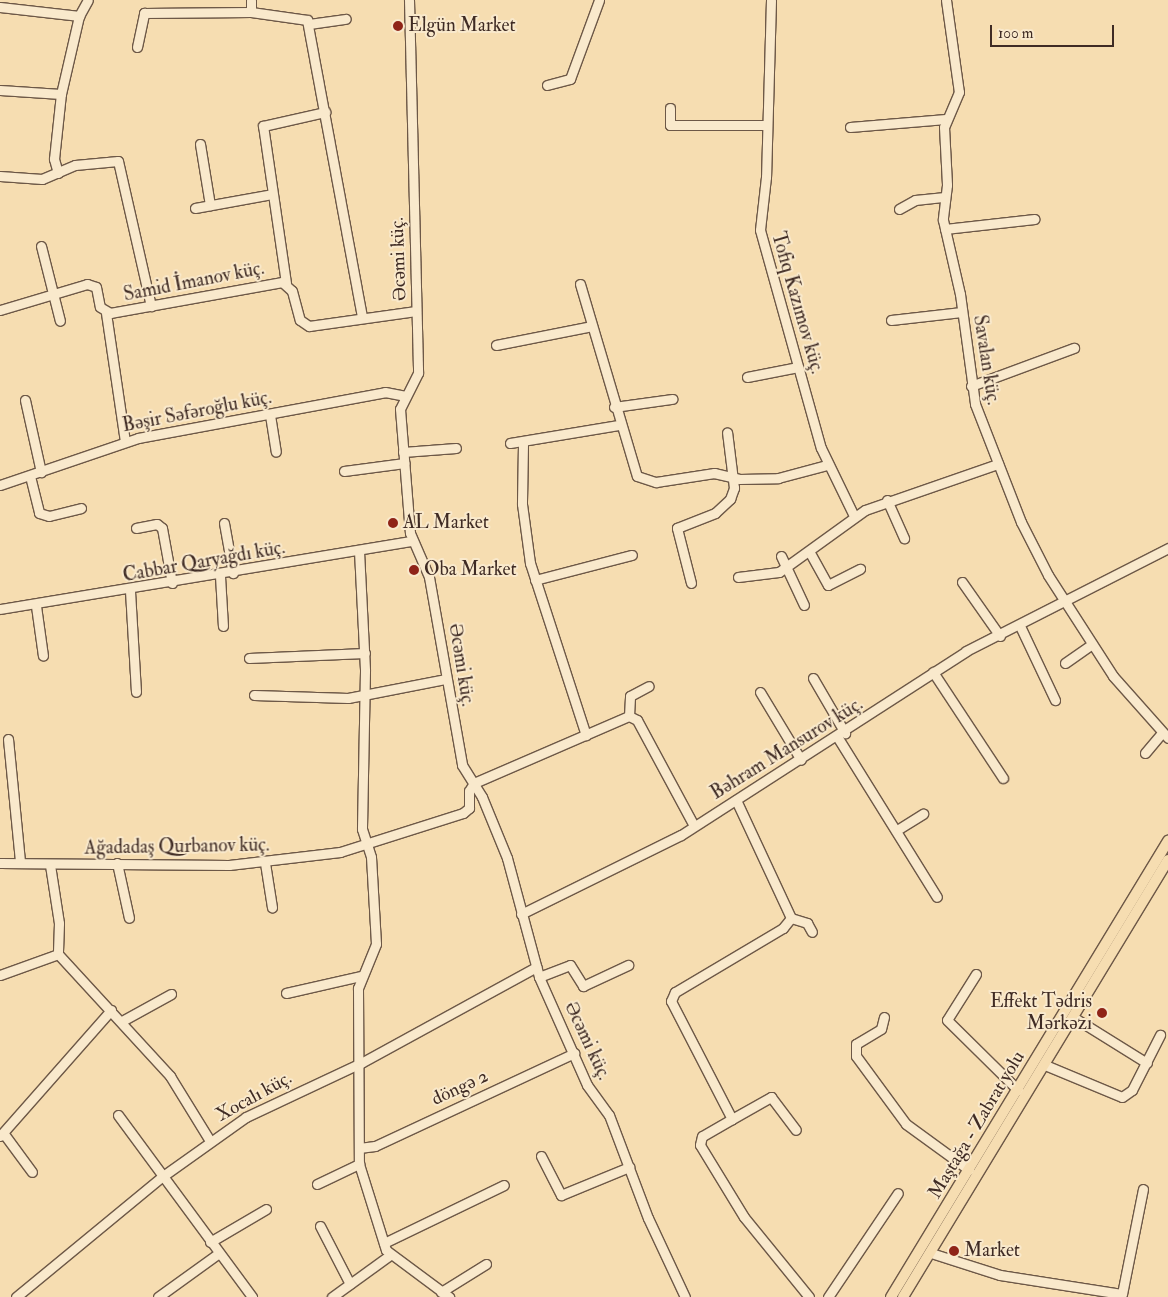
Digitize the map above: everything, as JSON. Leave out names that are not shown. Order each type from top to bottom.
[{"type":"main road","name":"Maştağa - Zabrat yolu","points":[[891,1297],[1168,841]]},
{"type":"main road","points":[[903,1297],[1168,860]]},
{"type":"street","points":[[58,173],[54,159],[61,94],[79,16],[88,0]]},
{"type":"street","points":[[251,0],[251,12]]},
{"type":"street","name":"Əcəmi küç.","points":[[409,0],[417,376],[400,409],[412,541],[429,577],[459,757],[474,783],[507,858],[539,977],[574,1054],[609,1115],[629,1167],[685,1297]]},
{"type":"street","points":[[547,85],[570,79],[599,0]]},
{"type":"street","name":"Tofiq Kazımov küç.","points":[[771,0],[767,125],[760,230],[827,465],[854,516]]},
{"type":"street","name":"Savalan küç.","points":[[946,0],[960,92],[955,110],[946,120],[944,229],[962,312],[971,386],[998,464],[1025,530],[1066,603],[1119,685],[1165,736]]},
{"type":"street","points":[[0,7],[79,16]]},
{"type":"street","points":[[137,47],[144,13],[251,12],[297,15],[309,24],[362,318]]},
{"type":"street","points":[[309,24],[346,19]]},
{"type":"street","points":[[0,90],[61,94]]},
{"type":"street","points":[[670,108],[670,125],[767,125]]},
{"type":"street","points":[[286,283],[263,126],[326,112]]},
{"type":"street","points":[[850,127],[946,120]]},
{"type":"street","points":[[200,144],[210,205]]},
{"type":"street","points":[[0,176],[42,179],[75,165],[118,161],[151,306]]},
{"type":"street","points":[[195,208],[272,194]]},
{"type":"street","points":[[899,209],[915,200],[945,197]]},
{"type":"street","points":[[944,229],[1034,220]]},
{"type":"street","points":[[40,246],[60,321]]},
{"type":"street","name":"Samid İmanov küç.","points":[[0,310],[53,294],[94,285],[106,313],[286,283],[304,324],[317,326],[416,311]]},
{"type":"street","points":[[580,284],[631,467],[645,480],[714,473],[733,478],[789,476],[827,465]]},
{"type":"street","points":[[891,320],[962,312]]},
{"type":"street","points":[[106,313],[125,441]]},
{"type":"street","points":[[496,345],[592,326]]},
{"type":"street","points":[[971,386],[1074,348]]},
{"type":"street","points":[[747,377],[798,367]]},
{"type":"street","name":"Bəşir Səfəroğlu küç.","points":[[0,485],[125,441],[385,392],[406,396]]},
{"type":"street","points":[[614,407],[672,399]]},
{"type":"street","points":[[25,400],[40,472]]},
{"type":"street","points":[[270,415],[276,452]]},
{"type":"street","points":[[510,443],[523,444],[619,425]]},
{"type":"street","points":[[691,583],[677,528],[723,507],[734,488],[727,432]]},
{"type":"street","points":[[523,444],[522,504],[535,580],[586,735]]},
{"type":"street","points":[[403,452],[456,448]]},
{"type":"street","points":[[344,471],[404,463]]},
{"type":"street","points":[[738,576],[752,572],[772,574],[788,567],[854,516],[887,500],[998,464]]},
{"type":"street","points":[[30,476],[39,513],[49,516],[81,508]]},
{"type":"street","points":[[887,500],[904,538]]},
{"type":"street","points":[[224,523],[233,573]]},
{"type":"street","points":[[136,528],[157,524],[162,528],[172,583]]},
{"type":"street","name":"Cabbar Qaryağdı küç.","points":[[0,609],[36,606],[130,591],[360,552],[412,541]]},
{"type":"street","name":"Bəhram Mansurov küç.","points":[[521,914],[550,903],[694,826],[842,735],[933,672],[1168,548]]},
{"type":"street","points":[[286,993],[360,976],[372,962],[376,944],[366,842],[362,820],[364,653],[360,552]]},
{"type":"street","points":[[809,552],[828,585],[860,569]]},
{"type":"street","points":[[535,580],[632,555]]},
{"type":"street","points":[[781,556],[788,567],[804,605]]},
{"type":"street","points":[[220,576],[223,626]]},
{"type":"street","points":[[962,582],[1000,636]]},
{"type":"street","points":[[130,591],[136,692]]},
{"type":"street","points":[[36,606],[42,656]]},
{"type":"street","points":[[1020,626],[1055,700]]},
{"type":"street","points":[[1065,663],[1092,644]]},
{"type":"street","points":[[249,658],[364,653]]},
{"type":"street","points":[[933,672],[1003,778]]},
{"type":"street","points":[[813,678],[842,735],[937,897]]},
{"type":"street","points":[[254,695],[348,698],[364,693],[446,679]]},
{"type":"street","points":[[629,716],[630,696],[649,686]]},
{"type":"street","points":[[760,692],[801,760]]},
{"type":"street","points":[[474,783],[629,716],[638,720],[694,826]]},
{"type":"street","points":[[1144,753],[1165,736]]},
{"type":"street","points":[[8,739],[20,861]]},
{"type":"street","name":"Ağadadaş Qurbanov küç.","points":[[0,864],[20,861],[50,865],[264,863],[340,852],[366,842],[463,813],[469,808],[468,791],[474,783]]},
{"type":"street","points":[[736,800],[791,918],[807,923],[812,932]]},
{"type":"street","points":[[897,830],[924,814]]},
{"type":"street","points":[[117,863],[129,918]]},
{"type":"street","points":[[264,863],[272,908]]},
{"type":"street","points":[[50,865],[59,923],[58,954],[122,1021],[170,1076],[210,1141]]},
{"type":"street","points":[[732,1119],[673,1008],[672,995],[784,928],[791,918]]},
{"type":"street","points":[[0,975],[58,954]]},
{"type":"street","points":[[539,977],[570,965],[583,986],[628,964]]},
{"type":"street","name":"Xocalı küç.","points":[[16,1297],[162,1176],[210,1141],[269,1105],[361,1063],[536,967]]},
{"type":"street","points":[[976,974],[947,1020],[1018,1090]]},
{"type":"street","points":[[360,976],[359,1164],[384,1243],[390,1255],[445,1294],[486,1264]]},
{"type":"street","points":[[122,1021],[171,994]]},
{"type":"street","points":[[32,1172],[2,1135],[110,1010]]},
{"type":"street","points":[[884,1017],[880,1029],[856,1044],[856,1056],[906,1124],[969,1170]]},
{"type":"street","points":[[1073,1017],[1147,1063]]},
{"type":"street","points":[[1045,1065],[1122,1096],[1132,1090],[1160,1035]]},
{"type":"street","name":"döngə 2","points":[[359,1148],[375,1146],[574,1054]]},
{"type":"street","points":[[796,1130],[771,1097],[702,1136],[700,1145],[744,1217],[809,1297]]},
{"type":"street","points":[[118,1116],[252,1297]]},
{"type":"street","points":[[541,1156],[561,1195],[629,1167]]},
{"type":"street","points":[[317,1184],[359,1164]]},
{"type":"street","points":[[384,1243],[504,1185]]},
{"type":"street","points":[[931,1253],[1000,1275],[1123,1295],[1143,1189]]},
{"type":"street","points":[[828,1297],[898,1193]]},
{"type":"street","points":[[210,1242],[266,1209]]},
{"type":"street","points":[[320,1226],[350,1284]]},
{"type":"street","points":[[158,1297],[219,1253]]},
{"type":"street","points":[[332,1297],[390,1255]]},
{"type":"place","name":"Elgün Market","points":[[398,26]]},
{"type":"place","name":"AL Market","points":[[393,523]]},
{"type":"place","name":"Oba Market","points":[[414,570]]},
{"type":"place","name":"Effekt Tədris Mərkəzi","points":[[1102,1013]]},
{"type":"place","name":"Market","points":[[954,1251]]}]
